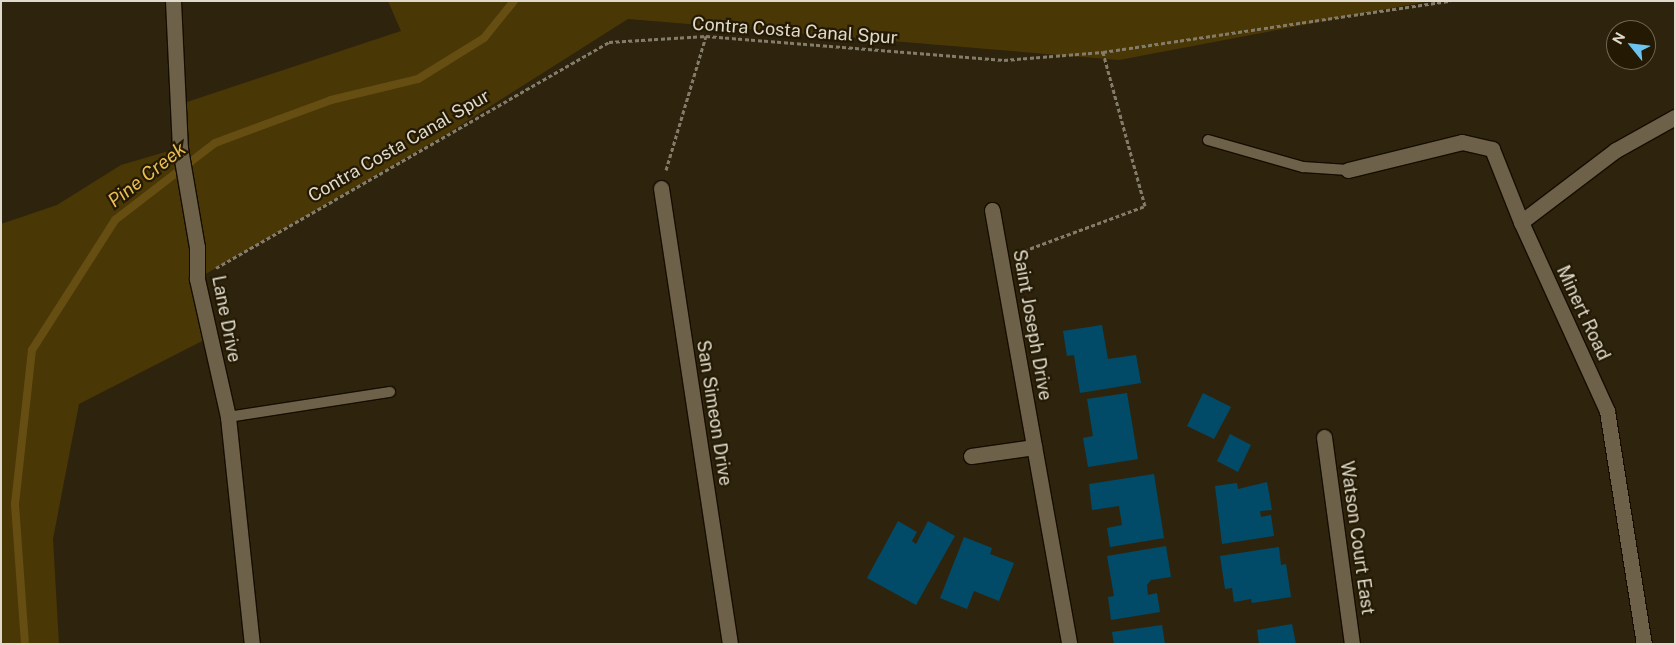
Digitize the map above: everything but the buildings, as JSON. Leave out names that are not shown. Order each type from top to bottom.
[{"type":"street","name":"Lane Drive","points":[[172,1],[180,148],[197,247],[197,279],[228,417],[252,644]]},
{"type":"street","points":[[1521,222],[1616,150],[1675,117]]},
{"type":"street","name":"Minert Road","points":[[1348,170],[1462,142],[1492,149],[1521,222],[1607,411],[1644,644]]},
{"type":"street","name":"San Simeon Drive","points":[[661,188],[730,644]]},
{"type":"street","name":"Saint Joseph Drive","points":[[992,210],[1069,644]]},
{"type":"street","name":"Watson Court East","points":[[1324,437],[1352,644]]},
{"type":"street","points":[[971,456],[1034,447]]},
{"type":"lane","points":[[1208,140],[1303,168],[1348,170]]},
{"type":"lane","points":[[228,417],[390,392]]},
{"type":"path","name":"Contra Costa Canal Spur","points":[[197,279],[609,42],[706,36],[1004,60],[1103,52],[1450,1]]},
{"type":"path","points":[[661,188],[706,36]]},
{"type":"path","points":[[1001,259],[1145,206],[1103,52]]},
{"type":"shaded area","points":[[388,1],[1429,1],[1119,60],[628,19],[445,135],[197,279],[208,338],[79,404],[53,539],[59,644],[1,644],[1,224],[57,205],[121,165],[179,148],[178,105],[401,31]]},
{"type":"waterway","name":"Pine Creek","points":[[25,644],[15,504],[32,350],[115,220],[215,143],[331,100],[418,79],[484,38],[514,1]]}]
